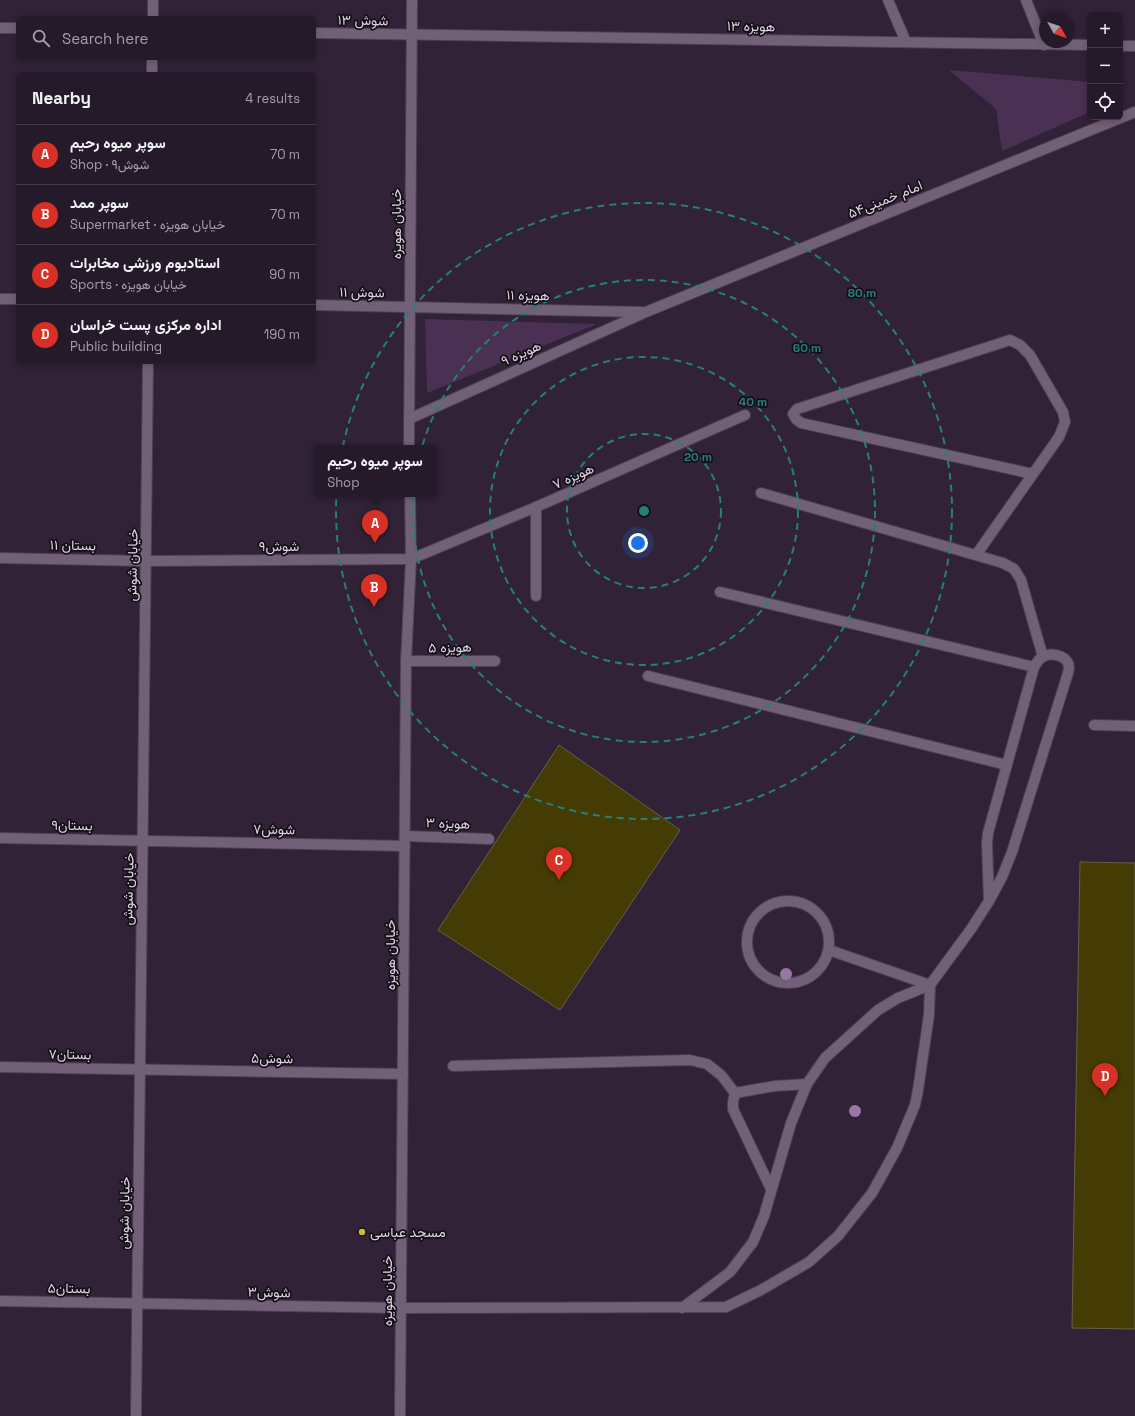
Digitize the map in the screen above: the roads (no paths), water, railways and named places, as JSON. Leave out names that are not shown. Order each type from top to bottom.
[{"type":"street","points":[[153,0],[153,16]]},
{"type":"street","name":"خیابان هویزه","points":[[409,445],[412,0]]},
{"type":"street","points":[[888,0],[906,42]]},
{"type":"street","points":[[1026,0],[1039,32]]},
{"type":"street","points":[[0,28],[16,28]]},
{"type":"street","name":"شوش ۱۳","points":[[316,33],[411,34]]},
{"type":"street","name":"هویزه ۱۳","points":[[411,34],[1039,45]]},
{"type":"street","name":"هویزه ۱۳","points":[[1075,45],[1087,45]]},
{"type":"street","points":[[1123,46],[1135,46]]},
{"type":"street","points":[[152,60],[152,72]]},
{"type":"street","name":"امام خمینی۵۴","points":[[646,312],[1135,112]]},
{"type":"street","points":[[0,299],[16,299]]},
{"type":"street","name":"شوش ۱۱","points":[[316,305],[409,307]]},
{"type":"street","name":"هویزه ۱۱","points":[[409,307],[646,312]]},
{"type":"street","name":"هویزه ۹","points":[[408,419],[646,312]]},
{"type":"street","points":[[976,555],[1033,474],[1059,437],[1064,422],[1063,412],[1030,354],[1020,345],[1010,340],[797,409],[793,414],[796,420],[801,423],[1033,474]]},
{"type":"street","name":"خیابان شوش","points":[[136,1416],[148,364]]},
{"type":"street","name":"هویزه ۷","points":[[411,559],[536,507],[745,415]]},
{"type":"street","points":[[762,493],[1003,563],[1014,569],[1021,580],[1043,657]]},
{"type":"street","name":"خیابان هویزه","points":[[400,1416],[406,662],[411,559],[410,497]]},
{"type":"street","points":[[536,507],[536,596]]},
{"type":"street","name":"بستان ۱۱","points":[[0,558],[146,561]]},
{"type":"street","name":"شوش۹","points":[[146,561],[411,559]]},
{"type":"street","points":[[720,592],[1034,667]]},
{"type":"street","points":[[682,1308],[730,1272],[753,1242],[764,1216],[791,1123],[807,1084],[825,1058],[878,1010],[898,998],[930,985],[971,929],[989,901],[1002,878],[1012,852],[1068,673],[1069,666],[1061,656],[1052,655],[1043,657],[1034,667],[988,838],[989,901]]},
{"type":"street","name":"هویزه ۵","points":[[406,662],[495,661]]},
{"type":"street","points":[[648,676],[1007,765]]},
{"type":"street","points":[[1094,725],[1135,726]]},
{"type":"street","name":"بستان۹","points":[[0,838],[143,841]]},
{"type":"street","name":"هویزه ۳","points":[[405,841],[489,839]]},
{"type":"street","name":"شوش۷","points":[[143,841],[405,841]]},
{"type":"street","points":[[784,900],[797,901],[809,905],[819,914],[826,924],[830,937],[829,950],[824,962],[816,973],[805,980],[793,983],[780,982],[768,978],[757,970],[750,959],[747,946],[747,933],[752,921],[760,911],[771,904],[784,900]]},
{"type":"street","points":[[829,950],[930,985]]},
{"type":"street","name":"شوش۳","points":[[137,1303],[401,1308],[726,1307],[793,1273],[809,1262],[838,1236],[872,1193],[897,1148],[915,1105],[925,1049],[929,1015],[930,985]]},
{"type":"street","points":[[454,1066],[690,1060],[706,1064],[721,1075],[735,1093]]},
{"type":"street","name":"بستان۷","points":[[0,1067],[140,1070]]},
{"type":"street","name":"شوش۵","points":[[140,1070],[403,1074]]},
{"type":"street","points":[[735,1093],[775,1086],[807,1084]]},
{"type":"street","points":[[735,1093],[733,1109],[771,1189]]},
{"type":"street","name":"بستان۵","points":[[0,1301],[137,1303]]},
{"type":"place","name":"سوپر میوه رحیم","points":[[375,543]]},
{"type":"place","name":"سوپر ممد","points":[[374,607]]},
{"type":"place","name":"استادیوم ورزشی مخابرات","points":[[559,880]]},
{"type":"place","name":"اداره مرکزی پست خراسان","points":[[1105,1096]]},
{"type":"place","name":"مسجد عباسی","points":[[362,1232]]}]
